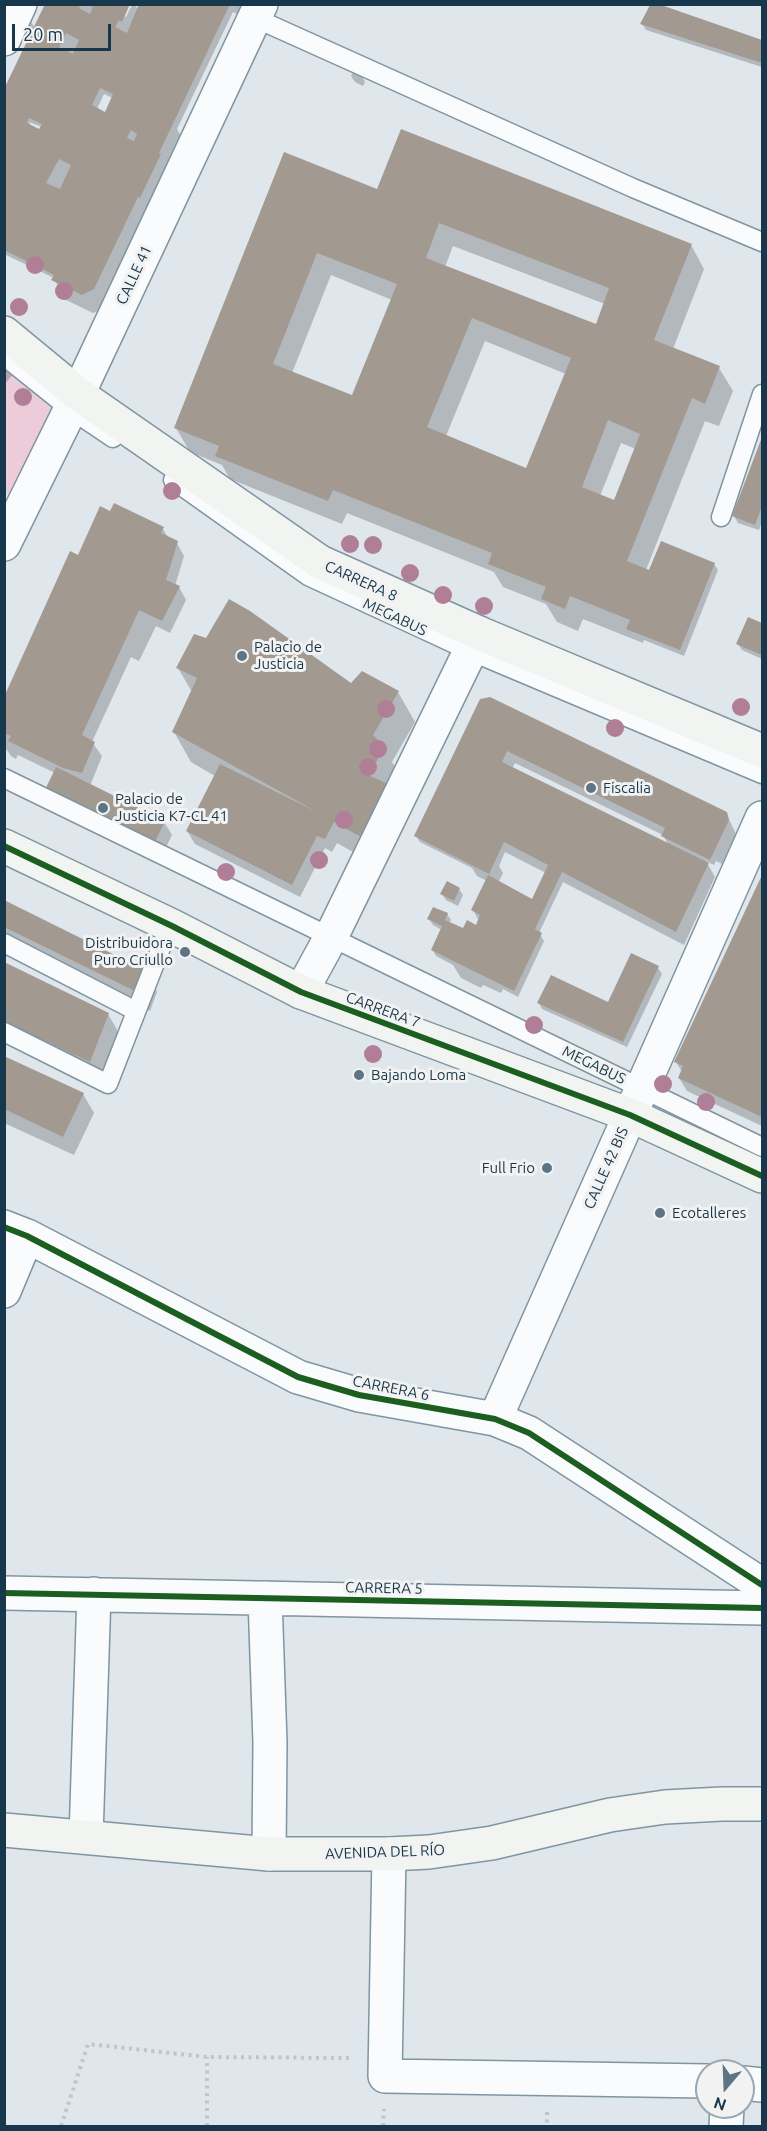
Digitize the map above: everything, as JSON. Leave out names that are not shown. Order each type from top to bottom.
[{"type":"main road","name":"CARRERA 8","points":[[4,333],[74,402],[320,562],[474,642],[762,751]]},
{"type":"main road","name":"CARRERA 7","points":[[4,846],[172,926],[301,992],[636,1102],[762,1176]]},
{"type":"main road","name":"AVENIDA DEL RÍO","points":[[4,1830],[270,1854],[389,1854],[429,1852],[492,1843],[610,1815],[665,1807],[762,1804]]},
{"type":"street","points":[[4,39],[20,4]]},
{"type":"street","name":"CALLE 41","points":[[4,544],[74,402],[258,11]]},
{"type":"street","points":[[301,992],[331,938],[474,642]]},
{"type":"street","name":"CALLE 42 BIS","points":[[495,1419],[762,818]]},
{"type":"street","points":[[4,1291],[16,1232]]},
{"type":"street","name":"CARRERA 6","points":[[16,1232],[298,1377],[359,1395],[495,1419],[529,1433],[762,1585]]},
{"type":"street","name":"CARRERA 5","points":[[4,1593],[762,1608]]},
{"type":"street","points":[[86,1837],[94,1594]]},
{"type":"street","points":[[265,1598],[270,1743],[270,1854]]},
{"type":"street","points":[[389,1854],[385,2076],[695,2081]]},
{"type":"lane","points":[[258,11],[633,188],[762,242]]},
{"type":"lane","points":[[4,356],[74,402]]},
{"type":"lane","points":[[722,517],[762,394]]},
{"type":"lane","points":[[474,642],[762,774]]},
{"type":"lane","name":"MEGABUS","points":[[4,778],[331,938],[636,1102],[762,1147]]},
{"type":"lane","points":[[4,1032],[108,1084],[164,940],[172,926]]},
{"type":"lane","points":[[4,943],[136,1011]]},
{"type":"path","points":[[61,2127],[88,2044],[207,2057],[385,2058]]},
{"type":"path","points":[[207,2057],[207,2127]]},
{"type":"shaded area","points":[[4,363],[70,409],[24,502],[5,492]]},
{"type":"building","points":[[45,4],[81,4],[79,8],[90,14],[93,7],[87,4],[130,4],[122,22],[119,20],[115,27],[127,33],[139,4],[230,4],[159,153],[161,154],[94,289],[82,295],[51,280],[54,275],[4,250],[4,89]],"holes":[[[66,33],[79,40],[73,54],[59,47]],[[100,88],[113,94],[105,112],[92,105]],[[29,118],[42,124],[39,129],[27,123]],[[131,130],[137,134],[134,141],[127,138]],[[59,159],[71,165],[60,189],[46,183]]]},
{"type":"building","points":[[650,5],[661,5],[762,40],[762,63],[640,24]]},
{"type":"building","points":[[401,129],[692,244],[654,340],[720,366],[705,404],[692,398],[627,561],[649,570],[661,541],[715,563],[680,650],[626,629],[630,620],[570,596],[565,609],[541,599],[546,587],[488,564],[492,553],[333,490],[328,501],[215,456],[219,446],[174,428],[284,152],[377,189]],"holes":[[[439,223],[609,288],[596,324],[426,258]],[[317,253],[397,284],[352,395],[273,364]],[[472,318],[571,358],[526,468],[427,427]],[[608,420],[640,434],[614,500],[582,487]]]},
{"type":"building","points":[[762,437],[762,506],[755,525],[732,516]]},
{"type":"building","points":[[114,503],[164,527],[161,533],[178,541],[166,580],[180,586],[162,621],[139,610],[82,735],[95,742],[82,773],[63,768],[8,741],[11,736],[4,733],[4,697],[70,551],[78,555],[100,506],[110,511]]},
{"type":"building","points":[[229,599],[250,611],[351,683],[362,671],[399,691],[373,735],[384,746],[370,776],[388,784],[363,838],[334,822],[325,839],[317,836],[292,885],[186,831],[220,764],[317,812],[172,732],[197,678],[176,668],[194,634],[206,638]]},
{"type":"building","points":[[748,617],[762,623],[762,655],[736,644]]},
{"type":"building","points":[[490,697],[727,812],[729,820],[710,860],[661,836],[665,828],[507,751],[502,762],[709,863],[676,932],[562,872],[535,929],[542,933],[514,991],[431,950],[442,926],[427,919],[433,907],[448,913],[445,920],[463,928],[467,920],[476,925],[480,915],[471,910],[488,875],[532,899],[548,865],[504,842],[489,874],[414,836],[480,699]]},
{"type":"building","name":"Palacio de Justicia K7-CL 41","points":[[56,767],[165,821],[151,850],[42,796]]},
{"type":"building","points":[[762,875],[762,1117],[678,1078],[683,1066],[674,1062]]},
{"type":"building","points":[[447,881],[460,888],[454,901],[440,894]]},
{"type":"building","points":[[4,900],[147,971],[139,993],[4,927]]},
{"type":"building","points":[[631,953],[659,966],[623,1042],[537,1003],[551,975],[608,1002]]},
{"type":"building","points":[[4,962],[109,1013],[90,1062],[4,1022]]},
{"type":"building","points":[[4,1056],[84,1093],[63,1137],[4,1109]]},
{"type":"cycle path","points":[[4,846],[172,926],[301,992],[630,1115],[762,1176]]},
{"type":"cycle path","points":[[4,1227],[27,1236],[298,1377],[359,1395],[495,1419],[529,1433],[762,1585]]},
{"type":"cycle path","points":[[4,1593],[762,1608]]},
{"type":"place","name":"Palacio de Justicia","points":[[242,656]]},
{"type":"place","name":"Fiscalia","points":[[591,788]]},
{"type":"place","name":"Palacio de Justicia K7-CL 41","points":[[103,808]]},
{"type":"place","name":"Distribuidora Puro Criullo","points":[[185,952]]},
{"type":"place","name":"Bajando Loma","points":[[359,1075]]},
{"type":"place","name":"Full Frio","points":[[547,1168]]},
{"type":"place","name":"Ecotalleres","points":[[660,1213]]}]
